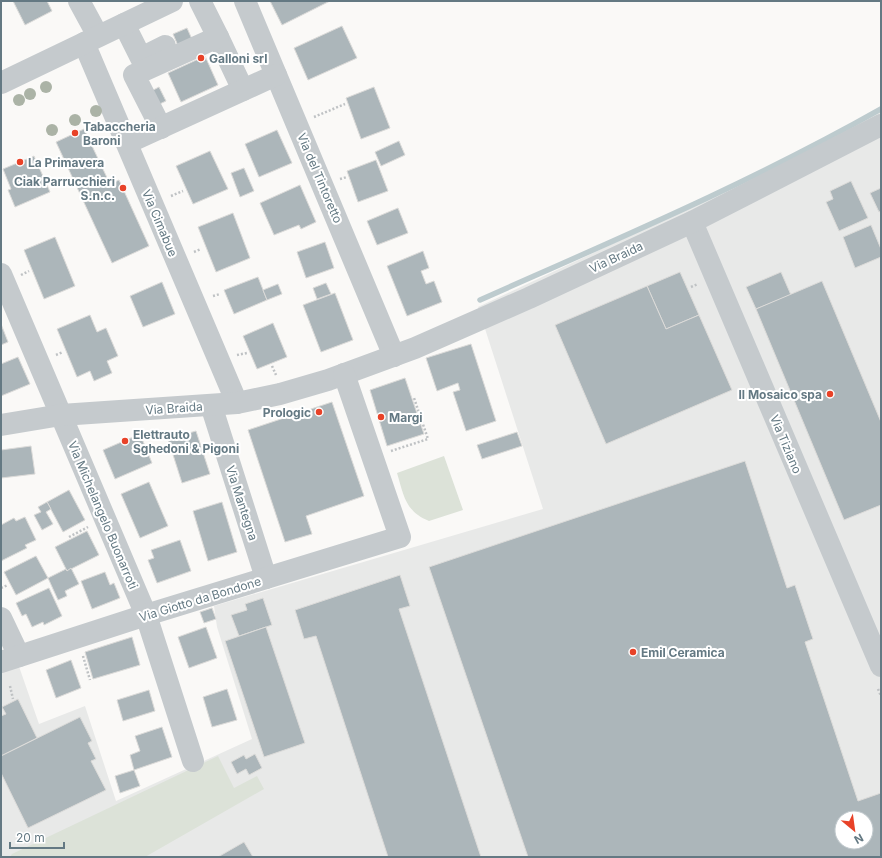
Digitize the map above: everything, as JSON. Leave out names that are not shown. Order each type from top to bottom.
[{"type":"street","name":"Via Cimabue","points":[[80,1],[91,39],[127,143],[237,403]]},
{"type":"street","points":[[1,83],[172,1]]},
{"type":"street","points":[[200,1],[243,90]]},
{"type":"street","name":"Via del Tintoretto","points":[[246,1],[394,356]]},
{"type":"street","points":[[124,24],[144,64],[166,125]]},
{"type":"street","points":[[144,64],[215,31]]},
{"type":"street","points":[[127,143],[276,75]]},
{"type":"street","name":"Via Braida","points":[[1,425],[61,415],[237,403],[280,394],[344,374],[394,356],[486,317],[692,222],[881,125]]},
{"type":"street","name":"Via Tiziano","points":[[692,222],[881,666]]},
{"type":"street","name":"Via Michelangelo Buonarroti","points":[[1,274],[146,615],[193,761]]},
{"type":"street","name":"Via Giotto da Bondone","points":[[10,659],[146,615],[400,537],[344,374]]},
{"type":"street","name":"Via Mantegna","points":[[211,405],[266,578]]},
{"type":"street","points":[[1,618],[10,659]]},
{"type":"path","points":[[308,119],[345,104]]},
{"type":"path","points":[[170,197],[183,191]]},
{"type":"path","points":[[691,287],[699,284]]},
{"type":"path","points":[[385,453],[428,439],[414,398]]},
{"type":"path","points":[[69,537],[94,525]]},
{"type":"path","points":[[1,588],[8,585]]},
{"type":"path","points":[[82,654],[90,680]]},
{"type":"path","points":[[10,686],[13,699]]},
{"type":"path","points":[[878,689],[881,696]]},
{"type":"shaded area","points":[[881,111],[881,857],[1,857],[1,660],[15,655],[39,724],[85,706],[116,801],[252,739],[217,627],[214,606],[543,509],[478,307],[755,177]]},
{"type":"shaded area","points":[[444,456],[463,510],[429,521],[415,513],[410,507],[404,496],[397,473]]},
{"type":"shaded area","points":[[218,756],[234,788],[257,776],[264,789],[145,857],[10,857],[12,854]]},
{"type":"building","points":[[13,1],[47,1],[52,11],[25,25]]},
{"type":"building","points":[[270,1],[330,1],[282,25]]},
{"type":"building","points":[[342,26],[357,58],[308,80],[294,48]]},
{"type":"building","points":[[187,28],[199,55],[185,62],[173,34]]},
{"type":"building","points":[[205,56],[218,85],[181,102],[168,73]]},
{"type":"building","points":[[159,87],[166,101],[149,109],[142,96]]},
{"type":"building","points":[[374,87],[390,128],[361,139],[346,98]]},
{"type":"building","points":[[84,129],[110,184],[119,180],[149,246],[112,263],[56,142]]},
{"type":"building","points":[[277,130],[292,163],[259,177],[245,144]]},
{"type":"building","points":[[399,141],[405,155],[381,166],[375,152]]},
{"type":"building","points":[[210,151],[228,189],[193,204],[176,166]]},
{"type":"building","points":[[34,156],[50,192],[15,207],[8,190],[11,189],[3,169]]},
{"type":"building","points":[[376,160],[388,191],[358,202],[347,171]]},
{"type":"building","points":[[244,168],[254,191],[240,197],[231,173]]},
{"type":"building","points":[[851,181],[868,218],[839,231],[826,202],[833,199],[830,191]]},
{"type":"building","points":[[300,185],[316,222],[301,229],[299,225],[274,235],[260,203]]},
{"type":"building","points":[[881,188],[881,211],[879,212],[870,193]]},
{"type":"building","points":[[398,208],[408,233],[377,245],[367,221]]},
{"type":"building","points":[[233,213],[250,258],[216,272],[198,227]]},
{"type":"building","points":[[871,225],[881,249],[881,257],[855,268],[843,237]]},
{"type":"building","points":[[55,237],[75,286],[44,299],[24,250]]},
{"type":"building","points":[[325,242],[334,268],[306,278],[297,252]]},
{"type":"building","points":[[423,251],[429,268],[421,271],[426,284],[434,281],[442,302],[407,316],[387,266]]},
{"type":"building","points":[[680,272],[699,315],[666,329],[647,286]]},
{"type":"building","points":[[781,272],[791,295],[756,309],[746,287]]},
{"type":"building","points":[[258,277],[267,300],[234,314],[224,290]]},
{"type":"building","name":"Il Mosaico spa","points":[[822,281],[881,422],[881,505],[844,520],[756,309]]},
{"type":"building","points":[[162,282],[175,314],[143,327],[130,296]]},
{"type":"building","points":[[326,283],[331,294],[317,299],[313,288]]},
{"type":"building","points":[[278,284],[282,294],[267,300],[263,290]]},
{"type":"building","points":[[647,286],[666,329],[699,315],[732,390],[606,444],[555,325]]},
{"type":"building","points":[[335,293],[353,340],[321,352],[303,305]]},
{"type":"building","points":[[90,315],[97,332],[106,328],[118,356],[107,361],[112,373],[94,381],[90,371],[77,377],[57,329]]},
{"type":"building","points":[[273,323],[287,357],[257,369],[243,336]]},
{"type":"building","points":[[1,324],[8,342],[1,345]]},
{"type":"building","points":[[471,344],[496,421],[466,431],[453,392],[460,390],[458,383],[437,391],[426,358]]},
{"type":"building","points":[[18,357],[30,384],[1,396],[1,364]]},
{"type":"building","points":[[405,378],[424,434],[387,446],[370,390]]},
{"type":"building","points":[[332,402],[364,496],[306,516],[312,534],[285,542],[248,430]]},
{"type":"building","points":[[196,431],[210,474],[182,483],[168,439]]},
{"type":"building","points":[[517,432],[522,446],[482,459],[477,445]]},
{"type":"building","points":[[140,434],[152,463],[115,479],[103,450]]},
{"type":"building","points":[[31,446],[35,474],[1,478],[1,450]]},
{"type":"building","name":"Emil Ceramica","points":[[745,461],[787,588],[795,585],[813,639],[805,642],[858,801],[881,793],[881,857],[528,857],[429,567]]},
{"type":"building","points":[[149,482],[168,526],[140,538],[121,494]]},
{"type":"building","points":[[69,490],[85,520],[63,532],[47,502]]},
{"type":"building","points":[[47,502],[51,509],[46,512],[53,524],[42,530],[34,515],[41,512],[38,507]]},
{"type":"building","points":[[222,502],[237,552],[208,561],[193,511]]},
{"type":"building","points":[[25,517],[36,540],[25,545],[27,548],[1,561],[1,525],[14,518],[16,521]]},
{"type":"building","points":[[87,531],[99,555],[67,571],[55,547]]},
{"type":"building","points":[[180,540],[191,571],[157,583],[148,560],[154,558],[151,550]]},
{"type":"building","points":[[36,556],[48,578],[16,595],[4,572]]},
{"type":"building","points":[[71,568],[79,584],[65,591],[67,596],[58,600],[48,578]]},
{"type":"building","points":[[105,572],[110,585],[114,583],[120,598],[92,609],[81,581]]},
{"type":"building","points":[[400,575],[410,606],[399,609],[481,857],[388,857],[316,636],[304,639],[295,610]]},
{"type":"building","points":[[49,588],[62,616],[44,625],[43,622],[32,627],[26,614],[22,616],[16,603]]},
{"type":"building","points":[[263,598],[272,625],[239,636],[231,615],[247,610],[245,604]]},
{"type":"building","points":[[212,608],[216,619],[204,623],[200,612]]},
{"type":"building","points":[[206,627],[217,658],[189,668],[178,637]]},
{"type":"building","points":[[266,627],[305,743],[264,757],[225,641]]},
{"type":"building","points":[[132,637],[140,665],[93,679],[85,652]]},
{"type":"building","points":[[71,660],[81,688],[56,698],[46,670]]},
{"type":"building","points":[[227,689],[237,720],[212,727],[203,697]]},
{"type":"building","points":[[149,690],[155,711],[123,721],[117,700]]},
{"type":"building","points":[[18,699],[37,738],[1,756],[1,716],[6,714],[2,707]]},
{"type":"building","points":[[80,717],[92,741],[88,743],[96,759],[91,761],[106,790],[28,828],[1,773],[1,756]]},
{"type":"building","points":[[162,727],[172,757],[134,770],[130,755],[140,751],[135,736]]},
{"type":"building","points":[[255,754],[262,768],[249,775],[246,769],[237,774],[231,762],[244,755],[246,759]]},
{"type":"building","points":[[134,770],[140,786],[120,793],[115,776]]},
{"type":"building","points":[[244,842],[253,857],[218,857]]},
{"type":"waterway","points":[[480,300],[733,186],[832,136],[881,109]]},
{"type":"place","name":"Galloni srl","points":[[201,58]]},
{"type":"place","name":"Tabaccheria Baroni","points":[[75,133]]},
{"type":"place","name":"La Primavera","points":[[20,162]]},
{"type":"place","name":"Ciak Parrucchieri S.n.c.","points":[[123,188]]},
{"type":"place","name":"Il Mosaico spa","points":[[830,394]]},
{"type":"place","name":"Prologic","points":[[319,412]]},
{"type":"place","name":"Margi","points":[[381,417]]},
{"type":"place","name":"Elettrauto Sghedoni & Pigoni","points":[[125,441]]},
{"type":"place","name":"Emil Ceramica","points":[[633,652]]}]
